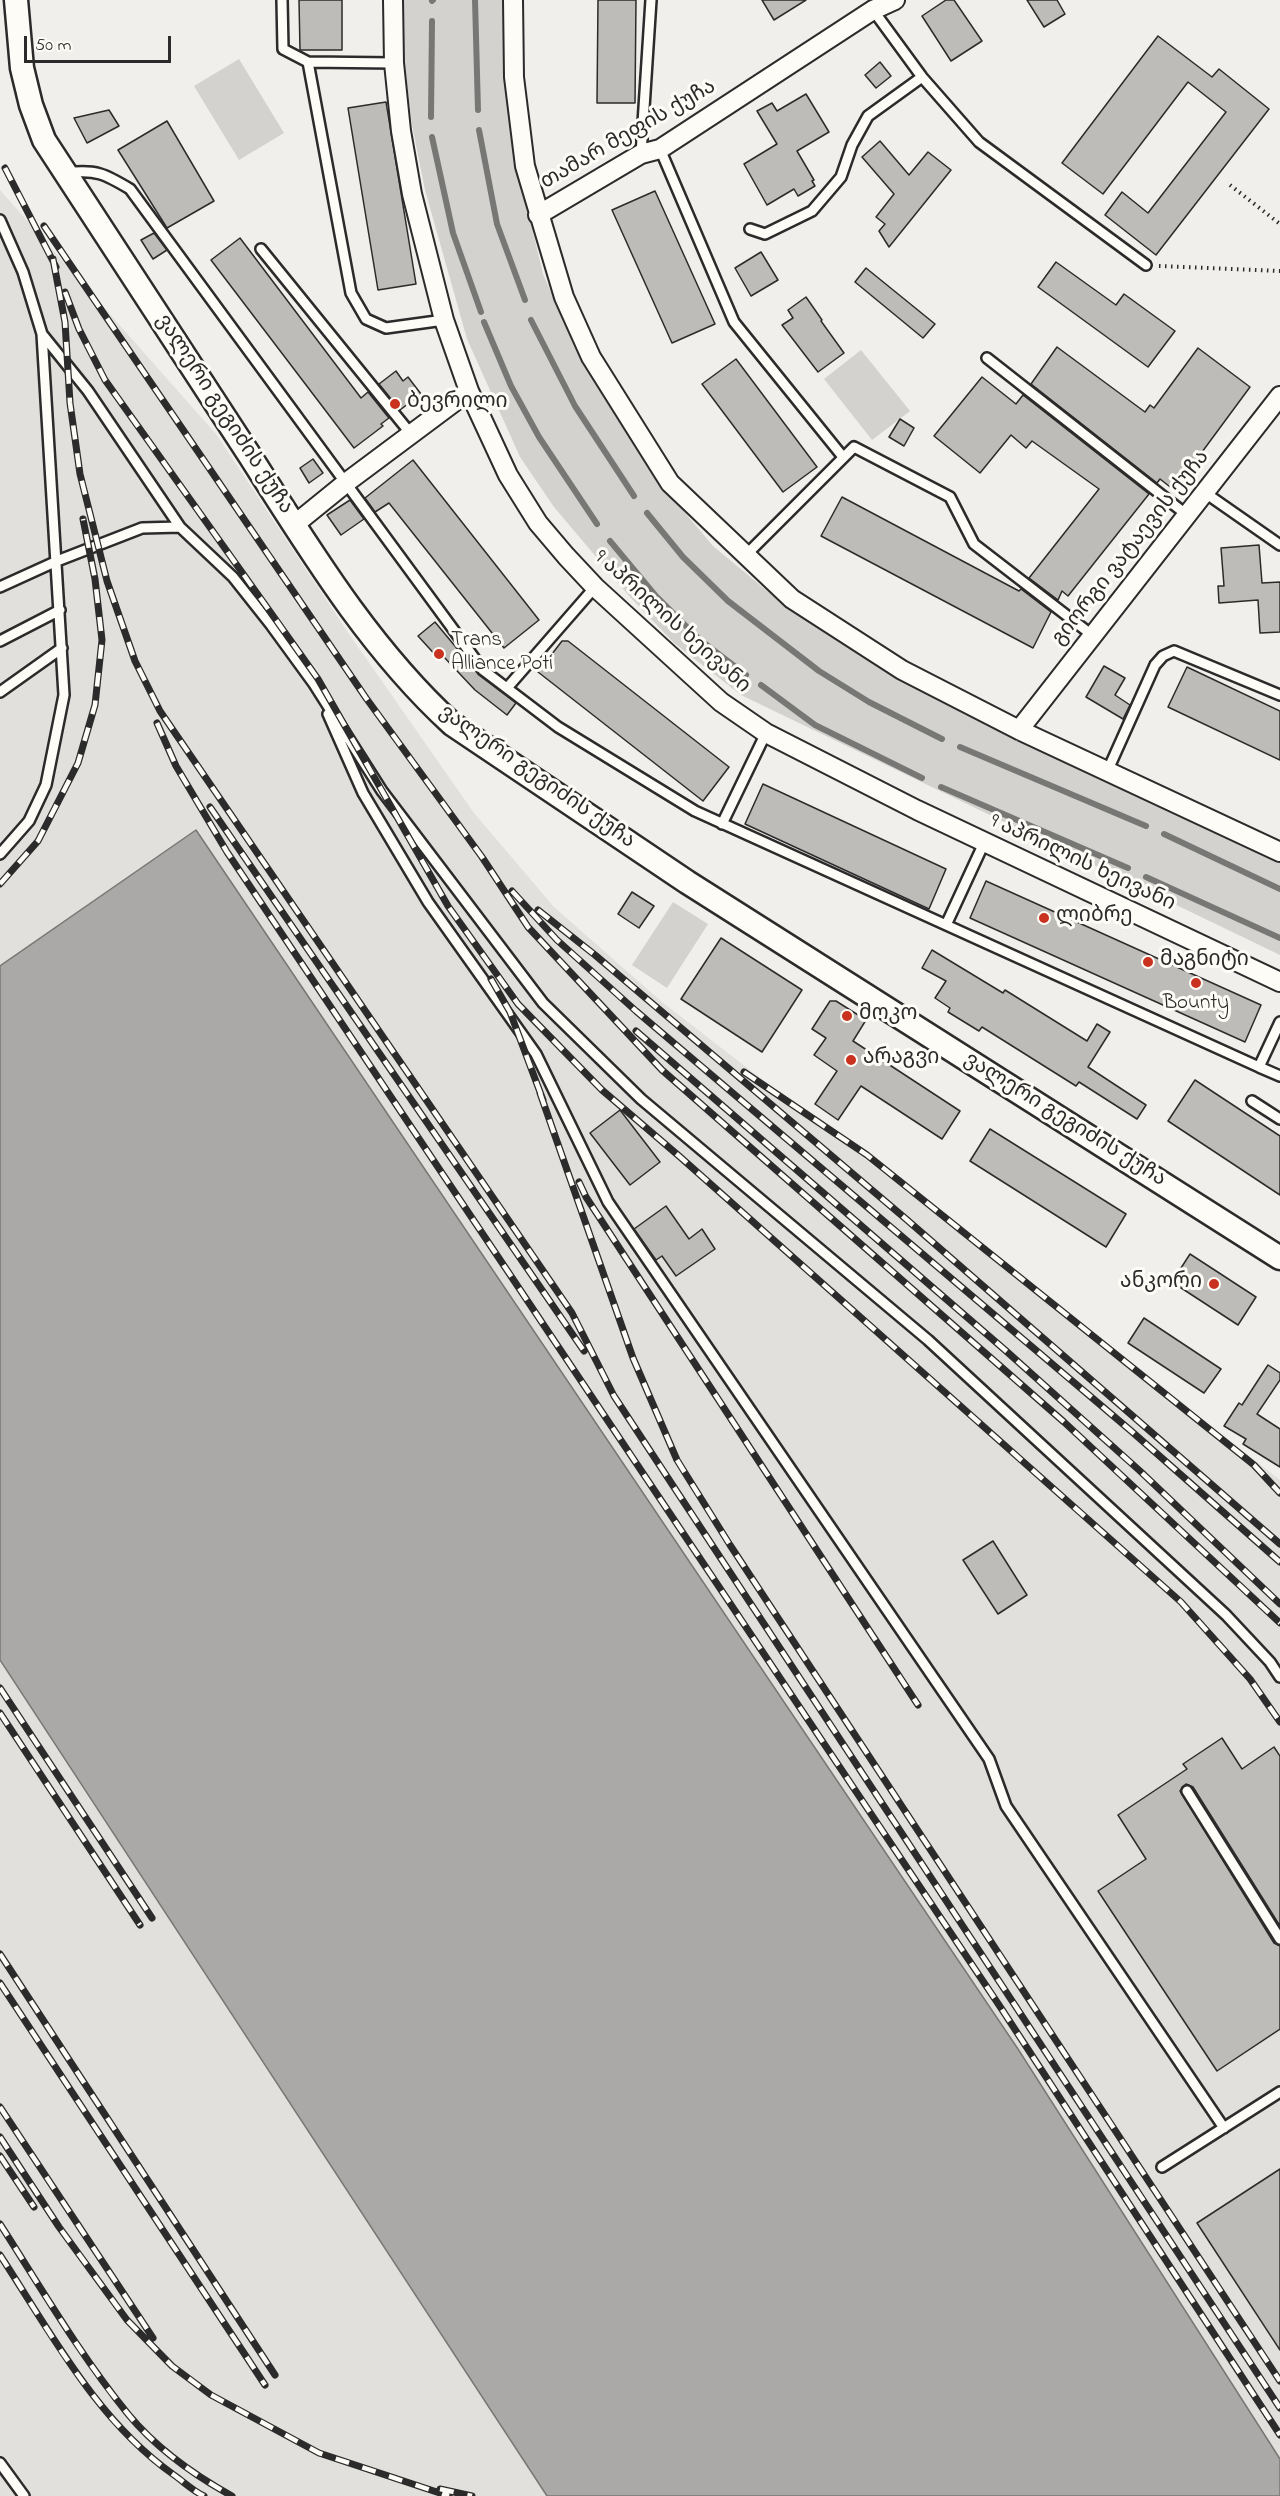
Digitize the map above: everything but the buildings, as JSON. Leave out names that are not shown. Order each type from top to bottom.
[{"type":"street","name":"ვალერი გეგიძის ქუჩა","points":[[16,0],[22,68],[31,105],[44,140],[294,525],[384,654],[418,692],[452,724],[687,882],[1280,1258]]},
{"type":"street","name":"9 აპრილის ხეივანი","points":[[393,0],[394,63],[401,131],[412,194],[444,320],[469,391],[508,475],[538,523],[595,587],[721,702],[766,734],[984,843],[1280,982]]},
{"type":"street","points":[[513,0],[515,86],[525,166],[564,297],[591,357],[670,483],[792,599],[902,670],[1019,730],[1280,852]]},
{"type":"street","name":"თამარ მეფის ქუჩა","points":[[538,215],[640,154],[660,149],[873,10],[895,0]]},
{"type":"street","points":[[294,525],[346,482],[469,391]]},
{"type":"street","name":"გიორგი ვატაევის ქუჩა","points":[[1019,730],[1280,396]]},
{"type":"lane","points":[[282,0],[283,49],[308,62],[394,63]]},
{"type":"lane","points":[[640,154],[651,0]]},
{"type":"lane","points":[[873,10],[922,77],[979,142],[1146,265]]},
{"type":"lane","points":[[308,62],[351,293],[366,319],[386,328],[444,320]]},
{"type":"lane","points":[[750,229],[765,234],[812,211],[841,177],[852,146],[868,116],[922,77]]},
{"type":"lane","points":[[660,149],[734,322],[843,457]]},
{"type":"lane","points":[[66,173],[86,171],[103,173],[130,189],[483,670],[558,728],[695,812],[1280,1076]]},
{"type":"lane","points":[[0,220],[24,272],[42,334],[64,695],[46,785],[29,821],[0,854]]},
{"type":"lane","points":[[261,249],[411,434]]},
{"type":"lane","points":[[42,334],[88,391],[180,527],[233,577],[314,684],[382,790],[543,1003],[641,1098],[928,1340],[1226,1615],[1280,1677]]},
{"type":"lane","points":[[987,358],[1187,515]]},
{"type":"lane","points":[[746,555],[854,447],[950,497],[974,544],[1092,635]]},
{"type":"lane","points":[[1204,492],[1280,545]]},
{"type":"lane","points":[[0,588],[57,561],[142,528],[180,527]]},
{"type":"lane","points":[[507,688],[595,587]]},
{"type":"lane","points":[[0,640],[60,610]]},
{"type":"lane","points":[[0,692],[62,648]]},
{"type":"lane","points":[[1107,772],[1155,665],[1163,656],[1174,651],[1280,695]]},
{"type":"lane","points":[[314,684],[363,793],[428,902],[536,1054],[608,1202],[989,1759],[1006,1806],[1224,2128]]},
{"type":"lane","points":[[722,824],[766,734]]},
{"type":"lane","points":[[946,925],[984,843]]},
{"type":"lane","points":[[1259,1067],[1280,1022]]},
{"type":"lane","points":[[1252,1101],[1280,1119]]},
{"type":"lane","points":[[1187,1791],[1280,1939]]},
{"type":"lane","points":[[1162,2167],[1280,2092]]},
{"type":"lane","points":[[0,2463],[24,2496]]},
{"type":"path","points":[[1230,184],[1280,224]]},
{"type":"path","points":[[1146,265],[1280,271]]},
{"type":"shaded area","points":[[404,0],[504,0],[505,72],[515,156],[543,274],[578,353],[655,477],[713,546],[783,604],[895,673],[1009,735],[1280,863],[1280,955],[741,695],[674,643],[630,597],[554,507],[520,457],[467,339],[425,190],[412,125],[404,61]]},
{"type":"shaded area","points":[[239,59],[284,133],[239,160],[194,86]]},
{"type":"shaded area","points":[[0,190],[216,434],[349,634],[474,813],[554,907],[662,1002],[1280,1480],[1280,2459],[1018,2049],[196,830],[0,966]]},
{"type":"shaded area","points":[[861,350],[910,411],[872,440],[824,379]]},
{"type":"shaded area","points":[[196,830],[1018,2049],[1280,2459],[1280,2496],[547,2496],[0,1660],[0,966]]},
{"type":"shaded area","points":[[673,902],[708,924],[667,988],[632,965]]},
{"type":"shaded area","points":[[0,1660],[547,2496],[0,2496]]},
{"type":"waterway","points":[[475,0],[478,110]]},
{"type":"waterway","points":[[431,117],[432,21]]},
{"type":"waterway","points":[[479,130],[497,224],[525,300]]},
{"type":"waterway","points":[[432,137],[453,233],[481,312]]},
{"type":"waterway","points":[[531,320],[575,406],[634,496]]},
{"type":"waterway","points":[[484,322],[511,386],[539,437],[597,524]]},
{"type":"waterway","points":[[647,513],[683,557],[728,601],[819,671],[869,702],[942,739]]},
{"type":"waterway","points":[[610,541],[655,595],[700,640],[746,675]]},
{"type":"waterway","points":[[761,685],[815,725],[922,778]]},
{"type":"waterway","points":[[960,747],[1146,826]]},
{"type":"waterway","points":[[941,787],[1128,868]]},
{"type":"waterway","points":[[1164,834],[1280,889]]},
{"type":"waterway","points":[[1146,877],[1280,938]]},
{"type":"railway","points":[[5,168],[56,267]]},
{"type":"railway","points":[[44,226],[366,698],[482,857],[528,927],[662,1070],[1064,1422],[1280,1623]]},
{"type":"railway","points":[[53,259],[65,322],[70,403],[80,474],[107,581],[135,661],[160,711],[572,1313],[614,1396],[1280,2408]]},
{"type":"railway","points":[[65,292],[79,329],[105,380],[318,679],[448,906],[518,1004],[602,1090],[1181,1602],[1250,1679],[1280,1722]]},
{"type":"railway","points":[[0,884],[38,841],[78,763],[95,705],[102,640],[95,579],[83,519]]},
{"type":"railway","points":[[157,723],[176,766],[227,852],[1001,2008],[1280,2435]]},
{"type":"railway","points":[[210,807],[584,1351]]},
{"type":"railway","points":[[512,891],[557,940],[636,1011],[1130,1430],[1280,1562]]},
{"type":"railway","points":[[538,910],[595,955],[906,1219],[1280,1544]]},
{"type":"railway","points":[[491,979],[510,1012],[543,1100]]},
{"type":"railway","points":[[636,1031],[1005,1350],[1140,1471],[1280,1604]]},
{"type":"railway","points":[[744,1072],[867,1155],[1254,1465],[1280,1493]]},
{"type":"railway","points":[[540,1093],[633,1358],[677,1460],[730,1545],[1280,2381]]},
{"type":"railway","points":[[579,1182],[586,1197],[918,1705]]},
{"type":"railway","points":[[0,1688],[152,1918]]},
{"type":"railway","points":[[0,1713],[140,1925]]},
{"type":"railway","points":[[0,1954],[275,2375]]},
{"type":"railway","points":[[0,1983],[265,2385]]},
{"type":"railway","points":[[0,2107],[153,2338]]},
{"type":"railway","points":[[0,2137],[59,2227],[127,2320],[172,2366],[211,2395],[319,2453],[449,2496]]},
{"type":"railway","points":[[0,2156],[34,2207]]},
{"type":"railway","points":[[0,2224],[77,2345],[128,2414],[176,2460],[232,2496]]},
{"type":"railway","points":[[0,2255],[57,2345],[99,2402],[147,2453],[204,2496]]},
{"type":"railway","points":[[440,2489],[472,2496]]},
{"type":"place","name":"ბევრილი","points":[[395,404]]},
{"type":"place","name":"Trans Alliance Poti","points":[[439,654]]},
{"type":"place","name":"ლიბრე","points":[[1044,918]]},
{"type":"place","name":"მაგნიტი","points":[[1148,962]]},
{"type":"place","name":"Bounty","points":[[1196,983]]},
{"type":"place","name":"მოკო","points":[[847,1016]]},
{"type":"place","name":"არაგვი","points":[[851,1060]]},
{"type":"place","name":"ანკორი","points":[[1214,1284]]}]
